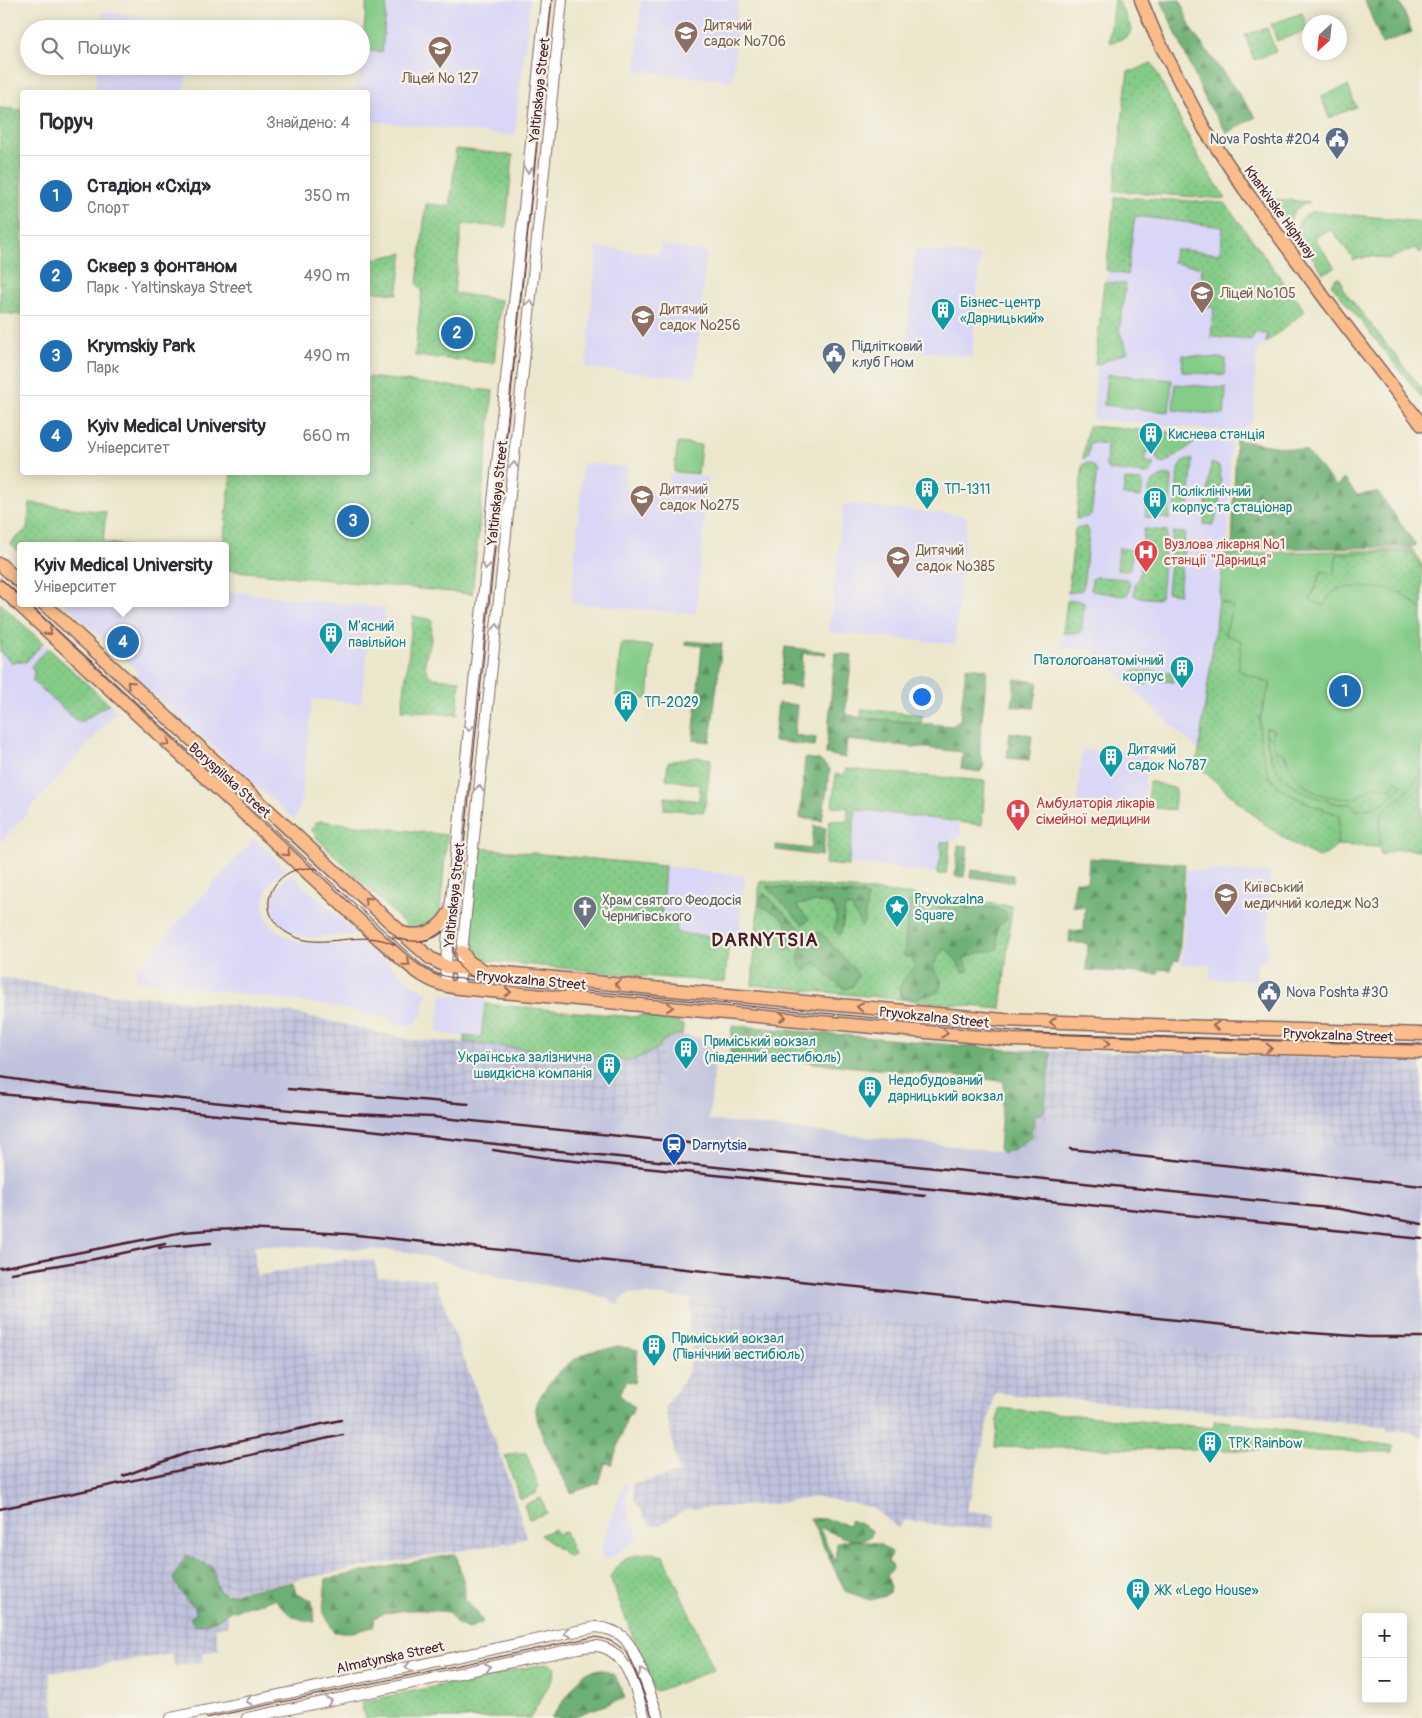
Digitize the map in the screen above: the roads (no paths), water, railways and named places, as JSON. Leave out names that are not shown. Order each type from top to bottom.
[{"type":"main road","name":"Kharkivske Highway","points":[[1141,0],[1156,36],[1206,130],[1245,190],[1422,425]]},
{"type":"main road","points":[[0,564],[17,580]]},
{"type":"main road","name":"Boryspilska Street","points":[[0,587],[17,603]]},
{"type":"main road","name":"Boryspilska Street","points":[[21,607],[379,940],[427,979],[445,986]]},
{"type":"main road","name":"Boryspilska Street","points":[[47,607],[402,933],[430,958],[446,967]]},
{"type":"main road","points":[[402,933],[418,936],[430,932],[440,926],[451,910]]},
{"type":"main road","points":[[462,952],[473,966],[486,971]]},
{"type":"main road","name":"Pryvokzalna Street","points":[[446,967],[1004,1020],[1422,1034]]},
{"type":"main road","name":"Pryvokzalna Street","points":[[445,986],[1012,1040],[1422,1052]]},
{"type":"street","name":"Yaltinskaya Street","points":[[445,986],[448,929],[546,0]]},
{"type":"street","name":"Yaltinskaya Street","points":[[459,988],[562,0]]},
{"type":"street","name":"Almatynska Street","points":[[170,1718],[596,1627],[615,1632],[627,1640],[659,1718]]},
{"type":"street","points":[[247,1718],[578,1648],[599,1646],[615,1654],[625,1665],[645,1718]]},
{"type":"tram line","points":[[477,979],[461,968],[453,951],[552,0]]},
{"type":"tram line","points":[[0,578],[17,593]]},
{"type":"tram line","points":[[32,607],[412,957],[437,974],[462,979],[1034,1033],[1422,1044]]},
{"type":"tram line","points":[[318,869],[303,868],[289,872],[279,880],[272,890],[269,902],[271,914],[278,925],[291,935],[303,940],[329,941],[370,938],[383,940],[395,945]]},
{"type":"tram line","points":[[392,937],[411,941],[427,940],[442,933],[455,919]]},
{"type":"tram line","points":[[206,1718],[593,1637],[613,1642],[629,1656],[653,1718]]},
{"type":"railway","points":[[0,1077],[73,1088],[291,1110],[433,1117],[1339,1209],[1422,1224]]},
{"type":"railway","points":[[288,1089],[469,1104]]},
{"type":"railway","points":[[0,1094],[342,1127],[1422,1239]]},
{"type":"railway","points":[[1070,1149],[1422,1186]]},
{"type":"railway","points":[[493,1150],[554,1159],[925,1196]]},
{"type":"railway","points":[[0,1268],[183,1232],[241,1229],[347,1234],[1283,1331],[1368,1337],[1422,1337]]},
{"type":"railway","points":[[159,1248],[211,1243]]},
{"type":"railway","points":[[11,1273],[95,1259],[165,1244]]},
{"type":"railway","points":[[123,1476],[190,1452],[341,1420]]},
{"type":"railway","points":[[0,1509],[343,1435]]},
{"type":"place","name":"Дитячий садок №706","points":[[686,54]]},
{"type":"place","name":"Ліцей № 127","points":[[440,69]]},
{"type":"place","name":"Nova Poshta #204","points":[[1337,160]]},
{"type":"place","name":"Ліцей №105","points":[[1202,314]]},
{"type":"place","name":"Бізнес-центр «Дарницький»","points":[[943,331]]},
{"type":"place","name":"Сквер з фонтаном","points":[[457,333]]},
{"type":"place","name":"Дитячий садок №256","points":[[643,338]]},
{"type":"place","name":"Підлітковий клуб Гном","points":[[834,375]]},
{"type":"place","name":"Киснева станція","points":[[1151,455]]},
{"type":"place","name":"ТП-1311","points":[[927,510]]},
{"type":"place","name":"Дитячий садок №275","points":[[642,518]]},
{"type":"place","name":"Поліклінічний корпус та стаціонар","points":[[1155,520]]},
{"type":"place","name":"Krymskiy Park","points":[[353,521]]},
{"type":"place","name":"Вузлова лікарня №1 станції \"Дарниця\"","points":[[1146,573]]},
{"type":"place","name":"Дитячий садок №385","points":[[898,579]]},
{"type":"place","name":"Kyiv Medical University","points":[[123,642]]},
{"type":"place","name":"М'ясний павільйон","points":[[331,655]]},
{"type":"place","name":"Патологоанатомічний корпус","points":[[1182,689]]},
{"type":"place","name":"Стадіон «Схід»","points":[[1345,691]]},
{"type":"place","name":"ТП-2029","points":[[626,723]]},
{"type":"place","name":"Дитячий садок №787","points":[[1111,778]]},
{"type":"place","name":"Амбулаторія лікарів сімейної медицини","points":[[1018,832]]},
{"type":"place","name":"Київський медичний коледж №3","points":[[1226,916]]},
{"type":"place","name":"Pryvokzalna Square","points":[[897,928]]},
{"type":"place","name":"Храм святого Феодосія Чернигівського","points":[[585,929]]},
{"type":"place","name":"Nova Poshta #30","points":[[1269,1013]]},
{"type":"place","name":"Приміський вокзал (південний вестибюль)","points":[[686,1070]]},
{"type":"place","name":"Українська залізнична швидкісна компанія","points":[[609,1086]]},
{"type":"place","name":"Недобудований дарницький вокзал","points":[[870,1109]]},
{"type":"place","name":"Darnytsia","points":[[674,1166]]},
{"type":"place","name":"Приміський вокзал (Північний вестибюль)","points":[[654,1367]]},
{"type":"place","name":"ТРК Rainbow","points":[[1210,1464]]},
{"type":"place","name":"ЖК «Lego House»","points":[[1138,1611]]},
{"type":"district","name":"DARNYTSIA","points":[[765,939]]}]
